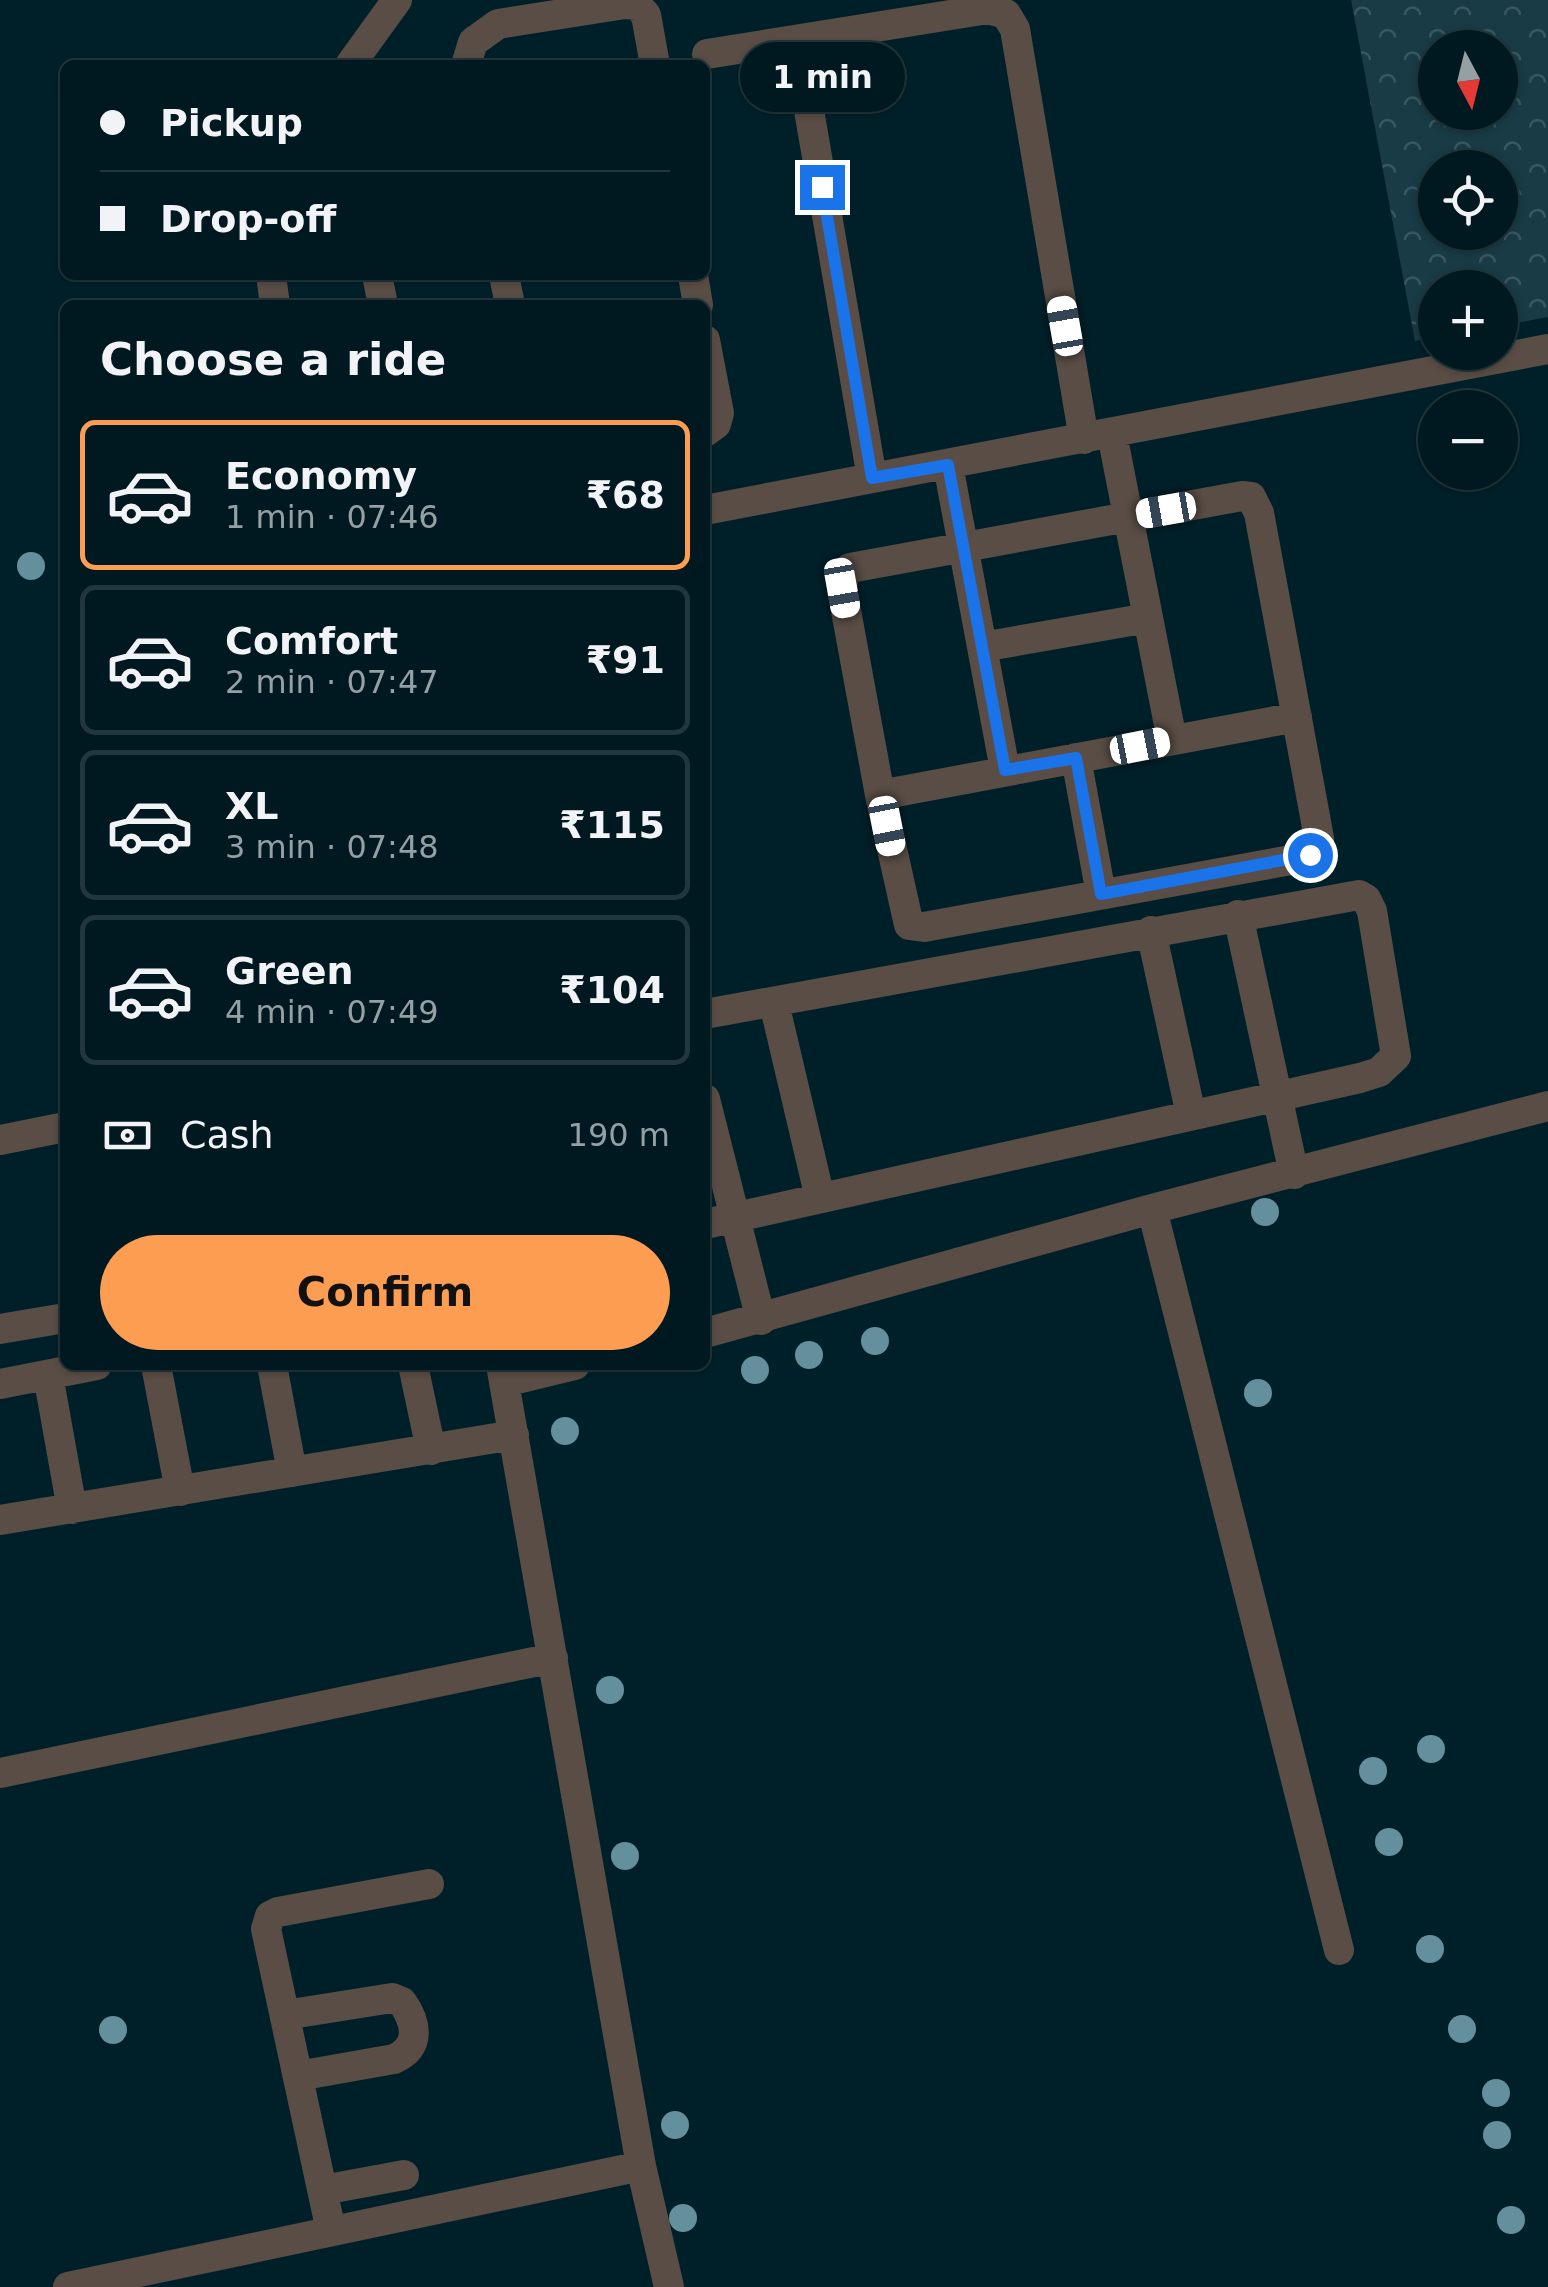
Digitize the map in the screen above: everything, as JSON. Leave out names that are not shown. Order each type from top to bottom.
[{"type":"street","points":[[354,60],[398,0]]},
{"type":"street","points":[[468,60],[473,42],[498,24],[637,4],[646,16],[653,60]]},
{"type":"street","points":[[707,54],[988,9],[998,10],[1012,21],[1098,436],[1129,516],[1172,740]]},
{"type":"street","points":[[797,40],[872,478]]},
{"type":"street","points":[[710,509],[1548,350]]},
{"type":"street","points":[[710,368],[718,413],[716,424],[710,428]]},
{"type":"street","points":[[948,465],[1005,770]]},
{"type":"street","points":[[1252,497],[1297,717],[1319,838],[1317,848],[1310,855],[924,927],[910,925],[880,794],[842,578],[850,568],[964,547],[1252,497]]},
{"type":"street","points":[[982,647],[1148,618]]},
{"type":"street","points":[[880,794],[1297,717]]},
{"type":"street","points":[[1076,758],[1101,894]]},
{"type":"street","points":[[710,1013],[1350,895],[1366,899],[1372,911],[1396,1056],[1379,1072],[720,1221]]},
{"type":"street","points":[[1238,915],[1294,1174]]},
{"type":"street","points":[[1151,931],[1191,1115]]},
{"type":"street","points":[[774,1002],[820,1198]]},
{"type":"street","points":[[710,1332],[1548,1106]]},
{"type":"street","points":[[0,1140],[60,1128]]},
{"type":"street","points":[[710,1140],[720,1221],[761,1320]]},
{"type":"street","points":[[1152,1210],[1339,1950]]},
{"type":"street","points":[[0,1329],[60,1319]]},
{"type":"street","points":[[0,1384],[70,1370]]},
{"type":"street","points":[[157,1370],[180,1491]]},
{"type":"street","points":[[273,1370],[292,1472]]},
{"type":"street","points":[[414,1370],[430,1450]]},
{"type":"street","points":[[535,1370],[503,1374],[641,2166],[669,2287]]},
{"type":"street","points":[[48,1374],[72,1509]]},
{"type":"street","points":[[0,1520],[514,1435]]},
{"type":"street","points":[[0,1774],[553,1658]]},
{"type":"street","points":[[331,2231],[266,1929],[270,1916],[429,1884]]},
{"type":"street","points":[[285,2015],[392,1998],[402,2002],[414,2025],[412,2046],[406,2054],[298,2076]]},
{"type":"street","points":[[68,2287],[641,2166]]},
{"type":"street","points":[[323,2190],[404,2175]]},
{"type":"green space","points":[[1351,0],[1548,0],[1548,317],[1518,323],[1518,270],[1418,270],[1415,341]]},
{"type":"route","points":[[822,187],[872,478],[948,465],[1005,770],[1076,758],[1101,894],[1310,855]]}]
